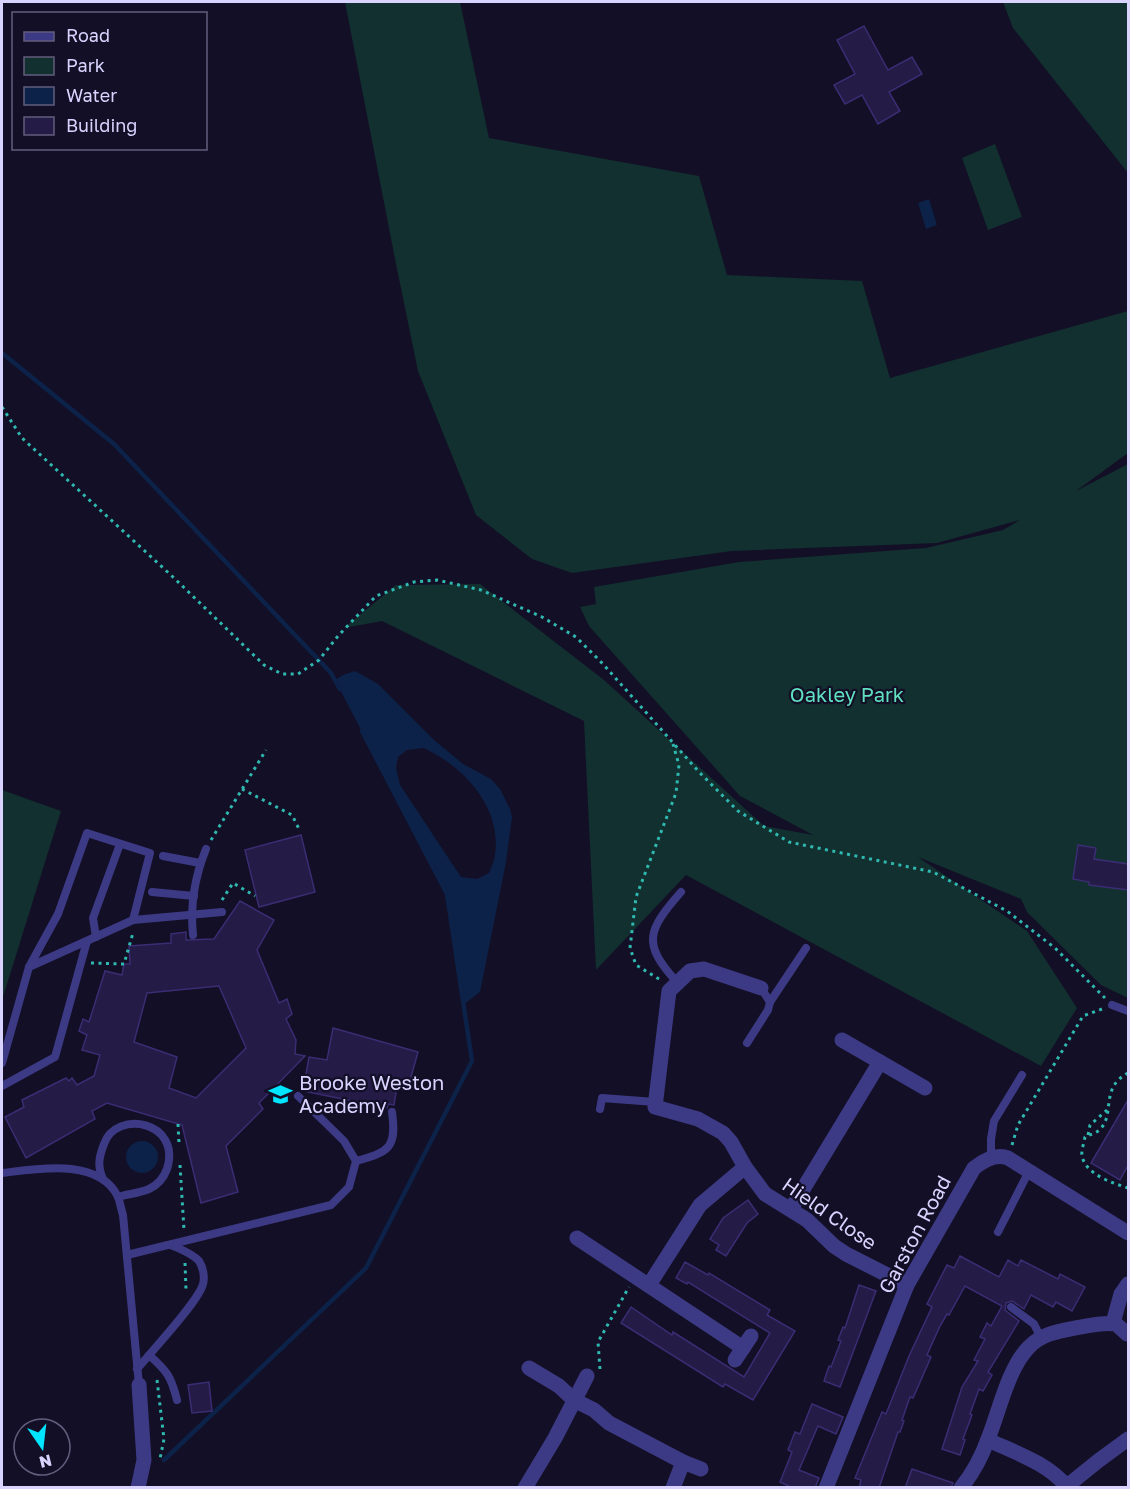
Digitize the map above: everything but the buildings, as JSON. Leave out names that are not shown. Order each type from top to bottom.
[{"type":"street","points":[[655,1104],[673,986],[690,971],[704,969],[761,988]]},
{"type":"street","points":[[842,1040],[925,1088]]},
{"type":"street","points":[[791,1209],[880,1062]]},
{"type":"street","name":"Hield Close","points":[[655,1104],[698,1119],[723,1132],[765,1194],[807,1220],[834,1246],[846,1254],[908,1285]]},
{"type":"street","points":[[991,1158],[1001,1155],[1008,1158],[1128,1233]]},
{"type":"street","name":"Garston Road","points":[[826,1488],[908,1285],[967,1177],[979,1164],[991,1158]]},
{"type":"street","points":[[649,1285],[700,1205],[745,1167]]},
{"type":"street","points":[[577,1238],[743,1348]]},
{"type":"street","points":[[1113,1323],[1121,1294],[1128,1284]]},
{"type":"street","points":[[961,1488],[974,1470],[988,1440],[1001,1399],[1022,1355],[1029,1346],[1041,1338],[1063,1331],[1113,1323],[1127,1334]]},
{"type":"street","points":[[529,1368],[631,1436],[701,1469]]},
{"type":"street","points":[[525,1488],[555,1438],[587,1376]]},
{"type":"street","points":[[138,1488],[144,1460],[139,1385]]},
{"type":"street","points":[[988,1440],[1039,1463],[1056,1475],[1067,1487],[1128,1439]]},
{"type":"street","points":[[673,1488],[683,1462]]},
{"type":"lane","points":[[2,1064],[29,967],[58,914],[87,833],[150,854],[135,920]]},
{"type":"lane","points":[[96,937],[93,918],[120,844]]},
{"type":"lane","points":[[192,935],[190,914],[200,863],[206,849]]},
{"type":"lane","points":[[163,856],[200,863]]},
{"type":"lane","points":[[152,892],[194,896]]},
{"type":"lane","points":[[673,986],[653,947],[654,934],[659,917],[681,892]]},
{"type":"lane","points":[[29,967],[135,920],[218,912]]},
{"type":"lane","points":[[2,1086],[55,1057],[87,941]]},
{"type":"lane","points":[[747,1043],[768,1011],[770,1002],[806,948]]},
{"type":"lane","points":[[761,988],[770,1002]]},
{"type":"lane","points":[[1112,1005],[1128,1011]]},
{"type":"lane","points":[[991,1158],[994,1121],[1022,1075]]},
{"type":"lane","points":[[127,1255],[331,1205],[349,1187],[356,1161],[344,1141],[298,1096]]},
{"type":"lane","points":[[600,1109],[602,1098],[655,1104]]},
{"type":"lane","points":[[356,1161],[381,1154],[388,1147],[395,1134],[392,1112]]},
{"type":"lane","points":[[103,1180],[98,1158],[106,1138],[117,1128],[134,1123],[159,1131],[167,1143],[170,1157],[165,1175],[149,1189],[118,1197]]},
{"type":"lane","points":[[2,1173],[52,1168],[78,1170],[99,1176],[118,1197],[123,1215],[139,1385]]},
{"type":"lane","points":[[998,1232],[1029,1170]]},
{"type":"lane","points":[[137,1369],[201,1290],[204,1278],[199,1262],[170,1244]]},
{"type":"lane","points":[[1011,1307],[1034,1324],[1041,1338]]},
{"type":"lane","points":[[149,1355],[172,1378],[177,1400]]},
{"type":"path","points":[[2,407],[22,438],[173,577],[264,665],[282,674],[298,674],[319,660],[376,596],[414,582],[437,580],[482,590],[542,617],[576,638],[603,664],[738,812],[789,842],[933,872],[1007,911],[1055,948],[1112,1005],[1083,1016],[1018,1125],[1008,1158]]},
{"type":"path","points":[[673,742],[679,765],[676,793],[636,897],[630,948],[636,965],[673,986]]},
{"type":"path","points":[[206,849],[266,750]]},
{"type":"path","points":[[242,789],[292,815],[300,831]]},
{"type":"path","points":[[218,912],[233,883],[255,896]]},
{"type":"path","points":[[81,962],[124,964],[135,920]]},
{"type":"path","points":[[1088,1135],[1099,1131],[1103,1126],[1108,1100],[1114,1086],[1128,1072]]},
{"type":"path","points":[[1107,1110],[1090,1125],[1088,1135],[1085,1137],[1082,1156],[1088,1167],[1112,1182],[1128,1188]]},
{"type":"path","points":[[178,1124],[179,1147]]},
{"type":"path","points":[[180,1159],[187,1308]]},
{"type":"path","points":[[587,1376],[597,1378],[600,1371],[598,1342],[635,1276]]},
{"type":"path","points":[[158,1467],[164,1439],[155,1369],[160,1365]]},
{"type":"green space","name":"Oakley Park","points":[[345,2],[460,2],[489,138],[699,176],[727,275],[862,281],[890,378],[1128,311],[1128,453],[1076,491],[1128,464],[1128,998],[1101,985],[1027,912],[1021,899],[918,857],[1027,931],[1077,1008],[1041,1066],[686,875],[596,970],[584,721],[382,621],[344,628],[396,585],[480,584],[604,680],[764,826],[813,835],[740,796],[589,626],[580,607],[596,604],[594,587],[739,562],[926,548],[1003,530],[1020,520],[937,543],[732,551],[572,573],[532,559],[476,515],[418,371]]},
{"type":"green space","points":[[1003,2],[1128,2],[1128,173],[1013,28]]},
{"type":"green space","points":[[995,144],[1022,217],[988,230],[962,158]]},
{"type":"green space","points":[[2,790],[61,811],[2,1000]]},
{"type":"water","points":[[929,199],[937,225],[926,229],[918,203]]},
{"type":"water","points":[[355,671],[378,684],[434,740],[463,764],[491,779],[500,789],[510,809],[512,817],[506,862],[480,992],[463,1005],[447,894],[335,680]],"holes":[[[424,748],[453,766],[477,791],[492,821],[496,837],[494,860],[489,873],[477,879],[461,877],[400,785],[396,768],[398,757],[407,750]]]},
{"type":"water","points":[[142,1141],[154,1145],[158,1157],[154,1169],[142,1173],[130,1169],[126,1157],[130,1145]]},
{"type":"waterway","points":[[2,353],[114,444],[331,673],[340,689]]},
{"type":"waterway","points":[[164,1460],[366,1268],[472,1061],[447,894],[362,731]]},
{"type":"place","name":"Brooke Weston Academy","points":[[281,1094]]}]
